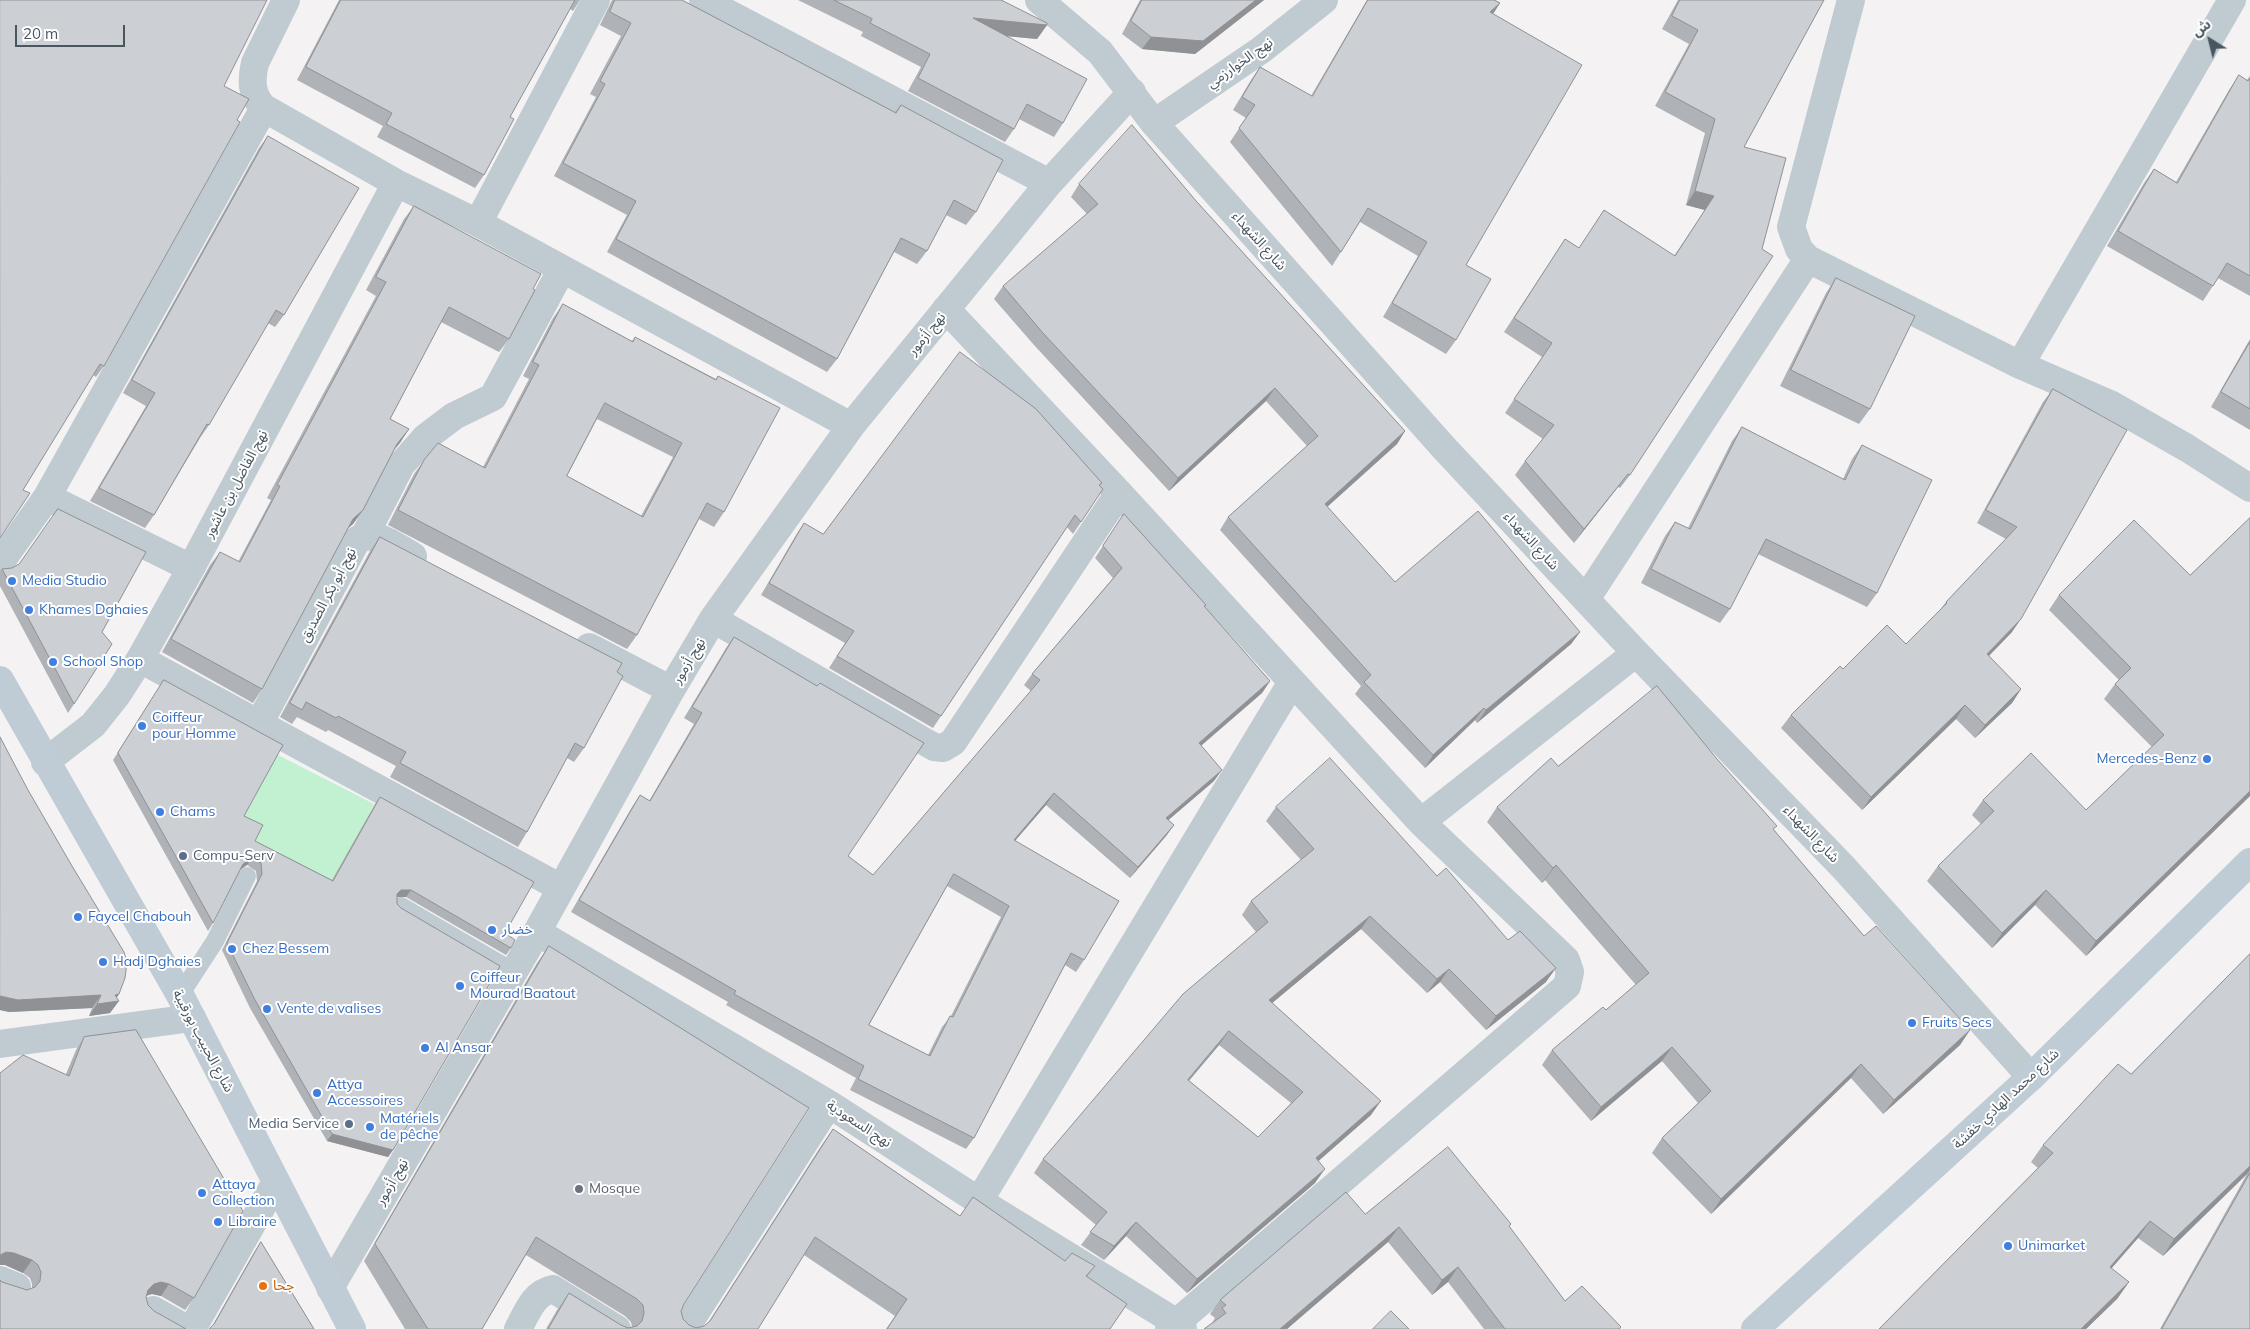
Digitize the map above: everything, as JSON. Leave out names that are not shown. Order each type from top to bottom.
[{"type":"main road","name":"شارع الحبيب بورقيبة","points":[[0,680],[186,1007],[352,1329]]},
{"type":"main road","name":"شارع محمد الهادي خفشة","points":[[1764,1327],[2031,1077],[2250,862]]},
{"type":"street","points":[[286,0],[255,63],[254,95],[264,108],[396,183],[478,223],[851,426]]},
{"type":"street","points":[[478,223],[596,0]]},
{"type":"street","points":[[703,0],[1049,183]]},
{"type":"street","name":"شارع الشهداء","points":[[1039,0],[1100,52],[1154,123],[1445,449],[1636,654],[1844,868],[2031,1077]]},
{"type":"street","name":"نهج الخوارزمي","points":[[1154,123],[1261,50],[1324,0]]},
{"type":"street","points":[[1851,0],[1791,227],[1798,248],[1808,259],[2020,365],[2110,404],[2187,448],[2250,488]]},
{"type":"street","points":[[2020,365],[2232,0]]},
{"type":"street","name":"نهج أزمور","points":[[330,1288],[537,932],[671,690],[713,620],[851,426],[1049,183],[1132,92]]},
{"type":"street","points":[[0,563],[46,496],[264,108]]},
{"type":"street","name":"نهج الفاضل بن عاشور","points":[[45,762],[93,726],[117,695],[140,659],[192,568],[396,183]]},
{"type":"street","points":[[1586,599],[1808,259]]},
{"type":"street","points":[[365,535],[401,465],[425,438],[454,416],[493,397],[562,269]]},
{"type":"street","points":[[946,310],[1119,493],[1421,822],[1566,960],[1570,972],[1567,986],[1177,1327]]},
{"type":"street","points":[[713,620],[934,747],[943,748],[952,742],[1119,493]]},
{"type":"street","points":[[46,496],[192,568]]},
{"type":"street","name":"نهج أبو بكر الصديق","points":[[259,724],[358,540],[365,535],[374,535],[436,568]]},
{"type":"street","points":[[566,636],[671,690]]},
{"type":"street","points":[[1421,822],[1636,654]]},
{"type":"street","points":[[140,659],[561,888]]},
{"type":"street","points":[[979,1201],[1292,682]]},
{"type":"street","name":"نهج السعودية","points":[[537,932],[829,1104],[1177,1327]]},
{"type":"street","points":[[0,1044],[186,1007]]},
{"type":"street","points":[[686,1329],[829,1104]]},
{"type":"street","points":[[192,1329],[276,1182]]},
{"type":"street","points":[[518,1329],[537,1296],[553,1289],[617,1329]]},
{"type":"street","points":[[153,1310],[187,1329]]},
{"type":"lane","points":[[186,1007],[215,941],[248,876]]},
{"type":"lane","points":[[401,906],[514,972]]},
{"type":"green space","points":[[276,754],[374,804],[333,890],[250,848],[232,819]]},
{"type":"building","points":[[0,0],[267,0],[224,86],[249,99],[237,120],[240,122],[104,366],[100,364],[23,490],[30,493],[0,538]]},
{"type":"building","points":[[341,0],[575,0],[510,117],[514,119],[484,175],[386,124],[392,113],[306,67]]},
{"type":"building","points":[[615,0],[682,0],[896,113],[901,105],[1003,160],[976,212],[954,200],[927,251],[901,238],[837,359],[616,239],[636,201],[563,163],[605,84],[600,81],[631,23],[610,12]]},
{"type":"building","points":[[834,0],[1001,0],[1047,23],[1047,25],[973,18],[1087,79],[1063,123],[1027,104],[1014,129],[918,78],[930,54],[870,23],[872,19]]},
{"type":"building","points":[[1142,0],[1256,0],[1203,41],[1151,37],[1131,21]]},
{"type":"building","points":[[1368,0],[1494,0],[1500,3],[1490,12],[1582,65],[1466,265],[1491,279],[1456,340],[1392,303],[1427,242],[1368,208],[1341,252],[1239,128],[1255,105],[1242,97],[1260,67],[1312,96]]},
{"type":"building","points":[[1680,0],[1824,0],[1744,147],[1786,158],[1762,249],[1773,256],[1630,475],[1628,474],[1584,529],[1525,461],[1554,425],[1514,399],[1552,343],[1514,318],[1565,239],[1579,248],[1604,210],[1675,256],[1714,196],[1695,191],[1715,119],[1665,92],[1698,30],[1672,16]]},
{"type":"building","points":[[2239,75],[2248,81],[2250,78],[2250,276],[2227,263],[2213,286],[2118,231],[2154,169],[2177,183]]},
{"type":"building","points":[[1132,125],[1197,202],[1405,431],[1325,504],[1395,582],[1478,511],[1580,632],[1486,710],[1484,708],[1433,755],[1364,682],[1371,675],[1228,517],[1318,436],[1275,388],[1178,478],[1043,333],[1003,286],[1098,204],[1079,184]]},
{"type":"building","points":[[268,136],[359,188],[284,315],[276,310],[154,515],[99,488],[155,393],[132,380]]},
{"type":"building","points":[[414,206],[541,274],[533,289],[535,290],[509,339],[449,307],[390,419],[409,429],[397,444],[363,510],[353,519],[262,689],[171,639],[220,552],[240,562],[280,486],[277,485],[386,282],[376,277]]},
{"type":"building","points":[[1836,278],[1915,316],[1870,409],[1791,370]]},
{"type":"building","points":[[563,304],[633,342],[635,337],[716,380],[718,376],[780,408],[724,512],[707,503],[637,635],[398,510],[424,460],[438,443],[485,468],[539,365],[533,362]],"holes":[[[605,403],[682,443],[643,517],[567,476]]]},
{"type":"building","points":[[2250,342],[2250,409],[2221,392]]},
{"type":"building","points":[[960,352],[1036,409],[1102,483],[1099,485],[1103,489],[1081,522],[1075,515],[941,716],[837,656],[854,631],[769,583],[804,523],[823,534]]},
{"type":"building","points":[[2053,389],[2127,430],[2021,619],[1987,654],[2021,689],[1985,725],[1965,705],[1871,797],[1791,715],[1840,666],[1843,669],[1887,625],[1906,644],[1947,603],[2017,527],[1986,510]]},
{"type":"building","points":[[1742,427],[1845,480],[1862,445],[1932,480],[1877,593],[1766,539],[1730,609],[1651,569],[1675,522],[1690,529]]},
{"type":"building","points":[[58,509],[146,552],[102,632],[112,644],[74,704],[2,569],[12,568],[19,564]]},
{"type":"building","points":[[1124,514],[1206,605],[1204,606],[1270,681],[1199,743],[1222,770],[1166,818],[1174,825],[1138,867],[1054,793],[1014,840],[1119,901],[1084,960],[1071,953],[974,1138],[858,1079],[864,1066],[734,994],[736,991],[579,900],[640,795],[650,801],[702,713],[692,707],[734,637],[817,686],[820,683],[924,743],[848,856],[873,875],[1040,680],[1032,674],[1122,568],[1103,546]],"holes":[[[954,874],[1009,906],[953,1017],[950,1016],[930,1056],[869,1025]]]},
{"type":"building","points":[[2250,518],[2250,791],[2096,941],[2046,890],[2002,933],[1938,866],[1994,811],[1983,800],[2031,753],[2086,810],[2164,735],[2115,684],[2131,668],[2059,595],[2134,520],[2190,575]]},
{"type":"building","points":[[380,537],[622,663],[617,672],[623,676],[584,748],[575,743],[527,832],[400,763],[406,752],[338,716],[336,718],[306,702],[302,710],[290,703]]},
{"type":"building","points":[[164,680],[283,745],[244,816],[263,825],[255,841],[333,881],[380,797],[534,882],[505,933],[515,940],[511,948],[411,890],[401,890],[397,894],[397,904],[401,908],[500,966],[393,1150],[332,1134],[255,1000],[227,943],[262,874],[261,863],[252,858],[243,864],[213,923],[118,753]]},
{"type":"building","points":[[1657,686],[1717,759],[1777,826],[1773,829],[1864,936],[1876,926],[1970,1030],[1894,1100],[1861,1064],[1721,1199],[1662,1138],[1711,1091],[1672,1047],[1601,1107],[1552,1050],[1603,1007],[1606,1010],[1649,973],[1556,865],[1553,868],[1497,807],[1551,758],[1558,766]]},
{"type":"building","points":[[0,737],[28,790],[124,952],[127,962],[125,978],[119,994],[115,995],[119,1001],[97,1004],[101,995],[18,1000],[0,996]]},
{"type":"building","points":[[1330,758],[1437,876],[1446,868],[1508,940],[1520,931],[1556,968],[1496,1016],[1449,969],[1437,979],[1370,916],[1269,1000],[1381,1101],[1316,1158],[1325,1169],[1197,1279],[1136,1222],[1114,1246],[1090,1232],[1107,1212],[1043,1159],[1183,994],[1268,922],[1251,901],[1314,849],[1276,807]],"holes":[[[1229,1031],[1303,1092],[1258,1137],[1188,1080]]]},
{"type":"building","name":"Mosque","points":[[549,946],[809,1108],[684,1304],[681,1311],[683,1319],[689,1325],[696,1328],[704,1326],[710,1321],[833,1129],[960,1216],[973,1197],[1065,1261],[1072,1253],[1095,1266],[1086,1276],[1127,1304],[1110,1329],[887,1329],[907,1299],[815,1237],[758,1329],[548,1329],[569,1293],[628,1328],[637,1326],[642,1321],[643,1305],[637,1299],[536,1237],[482,1329],[428,1329],[375,1244]]},
{"type":"building","points":[[2250,954],[2250,1166],[2174,1239],[2150,1221],[2110,1267],[2129,1282],[2081,1329],[1879,1329],[2053,1153],[2043,1145],[2118,1064],[2131,1074]]},
{"type":"building","points":[[136,1030],[243,1211],[194,1298],[169,1284],[161,1282],[154,1284],[148,1290],[146,1297],[148,1305],[154,1311],[186,1329],[0,1329],[0,1280],[27,1290],[35,1287],[40,1281],[41,1272],[38,1265],[32,1260],[14,1253],[6,1252],[0,1255],[0,1073],[23,1055],[69,1076],[84,1037]]},
{"type":"building","points":[[1448,1147],[1511,1224],[1509,1226],[1565,1301],[1582,1286],[1621,1327],[1619,1329],[1505,1329],[1458,1267],[1442,1280],[1399,1227],[1280,1329],[1204,1329],[1226,1313],[1222,1308],[1226,1305],[1220,1300],[1346,1192],[1365,1214]]},
{"type":"building","points":[[2250,1173],[2250,1329],[2162,1329]]},
{"type":"building","points":[[261,1242],[314,1329],[209,1329],[214,1324]]},
{"type":"building","points":[[1391,1311],[1409,1329],[1373,1329]]},
{"type":"place","name":"Media Studio","points":[[12,581]]},
{"type":"place","name":"Khames Dghaies","points":[[29,610]]},
{"type":"place","name":"School Shop","points":[[53,662]]},
{"type":"place","name":"Coiffeur pour Homme","points":[[142,726]]},
{"type":"place","name":"Mercedes-Benz","points":[[2207,759]]},
{"type":"place","name":"Chams","points":[[160,812]]},
{"type":"place","name":"Compu-Serv","points":[[183,856]]},
{"type":"place","name":"Faycel Chabouh","points":[[78,917]]},
{"type":"place","name":"خضار","points":[[492,930]]},
{"type":"place","name":"Chez Bessem","points":[[232,949]]},
{"type":"place","name":"Hadj Dghaies","points":[[103,962]]},
{"type":"place","name":"Coiffeur Mourad Baatout","points":[[460,986]]},
{"type":"place","name":"Vente de valises","points":[[267,1009]]},
{"type":"place","name":"Fruits Secs","points":[[1912,1023]]},
{"type":"place","name":"Al Ansar","points":[[425,1048]]},
{"type":"place","name":"Attya Accessoires","points":[[317,1093]]},
{"type":"place","name":"Media Service","points":[[349,1124]]},
{"type":"place","name":"Matériels de pêche","points":[[370,1127]]},
{"type":"place","name":"Mosque","points":[[579,1189]]},
{"type":"place","name":"Attaya Collection","points":[[202,1193]]},
{"type":"place","name":"Libraire","points":[[218,1222]]},
{"type":"place","name":"Unimarket","points":[[2008,1246]]},
{"type":"place","name":"جحا","points":[[263,1286]]}]
